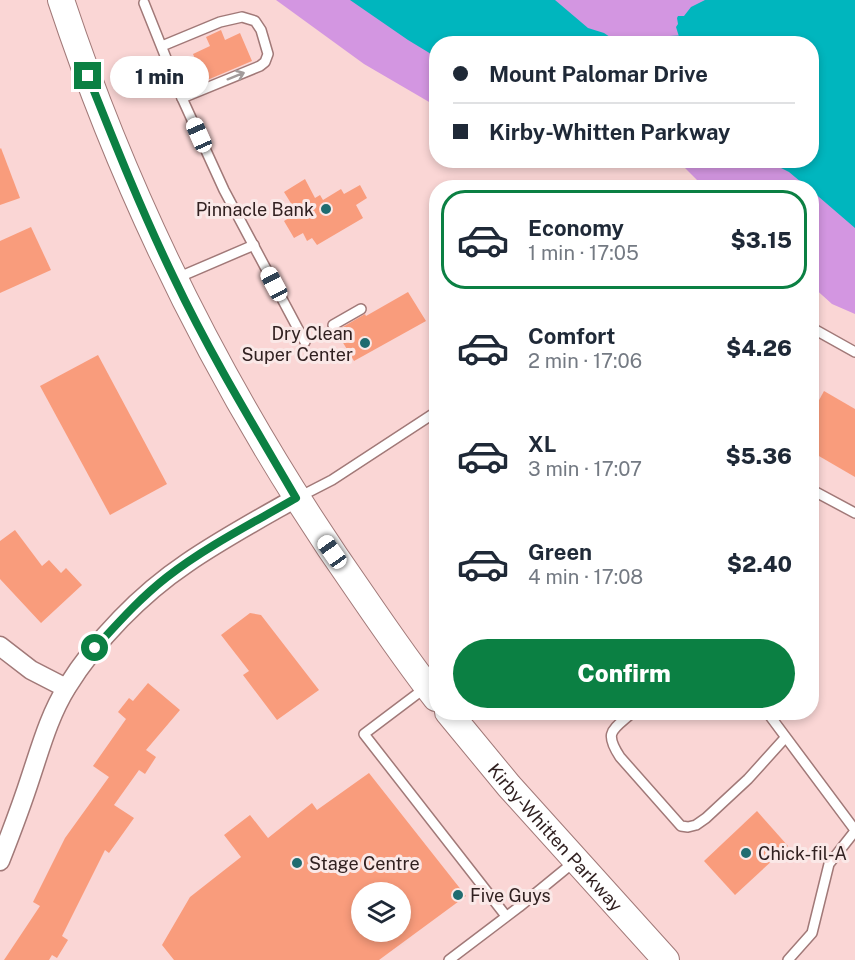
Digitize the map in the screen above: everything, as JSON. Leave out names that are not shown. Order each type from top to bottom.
[{"type":"main road","points":[[61,0],[88,76],[133,187],[175,279],[226,377],[296,498],[429,688]]},
{"type":"main road","name":"Kirby-Whitten Parkway","points":[[455,720],[509,786],[666,960]]},
{"type":"street","points":[[0,861],[45,735],[66,688],[95,648],[117,623],[160,583],[186,563],[296,498]]},
{"type":"street","points":[[0,646],[31,670],[66,688]]},
{"type":"lane","points":[[144,3],[182,98],[224,190],[305,342]]},
{"type":"lane","points":[[162,46],[220,22],[242,17],[255,21],[261,30],[268,54],[265,62],[182,98]]},
{"type":"lane","points":[[175,279],[254,245]]},
{"type":"lane","points":[[333,325],[361,309]]},
{"type":"lane","points":[[819,332],[855,352]]},
{"type":"lane","points":[[296,498],[332,480],[429,416]]},
{"type":"lane","points":[[819,494],[855,513]]},
{"type":"lane","points":[[429,694],[364,734],[506,916]]},
{"type":"lane","points":[[625,720],[612,732],[612,745],[681,826],[696,825],[706,818],[748,779],[785,738]]},
{"type":"lane","points":[[773,720],[855,830],[830,864],[812,933],[788,960]]},
{"type":"lane","points":[[449,960],[576,860]]},
{"type":"shaded area","points":[[276,0],[855,0],[855,314],[832,304],[819,292],[819,180],[697,180],[685,168],[819,168],[819,36],[429,36],[429,102],[364,64]]},
{"type":"water","points":[[350,0],[555,0],[588,28],[608,36],[429,36],[429,53]]},
{"type":"water","points":[[705,0],[855,0],[855,228],[819,197],[819,180],[799,180],[781,168],[819,168],[819,36],[679,36],[676,27],[677,18],[684,16],[691,7]]},
{"type":"building","points":[[221,30],[225,40],[240,33],[252,61],[205,81],[193,54],[210,46],[206,37]]},
{"type":"building","points":[[0,149],[20,198],[0,205]]},
{"type":"building","name":"Pinnacle Bank","points":[[305,179],[315,198],[320,195],[323,200],[341,189],[344,194],[360,185],[367,198],[356,205],[363,218],[317,245],[312,238],[307,241],[303,233],[294,238],[284,221],[297,213],[284,192]]},
{"type":"building","points":[[31,227],[51,270],[0,293],[0,241]]},
{"type":"building","name":"Dry Clean Super Center","points":[[408,292],[426,321],[354,361],[336,331]]},
{"type":"building","points":[[98,355],[167,484],[110,515],[40,386]]},
{"type":"building","points":[[824,391],[855,409],[855,477],[819,456],[819,400]]},
{"type":"building","points":[[15,530],[42,566],[49,560],[61,573],[66,568],[82,585],[41,623],[0,579],[0,541]]},
{"type":"building","points":[[250,613],[261,615],[319,690],[277,720],[243,675],[249,671],[221,635]]},
{"type":"building","points":[[148,683],[180,710],[146,750],[156,757],[145,774],[139,770],[114,805],[134,818],[109,853],[105,850],[62,936],[68,940],[57,958],[52,955],[49,960],[4,960],[40,906],[33,902],[65,838],[109,777],[93,766],[126,719],[118,712],[129,698],[133,701]]},
{"type":"building","name":"Stage Centre","points":[[369,773],[466,896],[411,936],[411,882],[351,882],[351,942],[403,942],[379,960],[174,960],[162,945],[190,897],[241,857],[224,835],[250,815],[268,838],[312,803],[317,810]]},
{"type":"building","name":"Chick-fil-A","points":[[757,811],[788,846],[735,895],[704,861]]},
{"type":"place","name":"Pinnacle Bank","points":[[326,209]]},
{"type":"place","name":"Dry Clean Super Center","points":[[365,343]]},
{"type":"place","name":"Chick-fil-A","points":[[746,853]]},
{"type":"place","name":"Stage Centre","points":[[297,863]]},
{"type":"place","name":"Five Guys","points":[[458,895]]},
{"type":"route","points":[[88,76],[133,187],[175,279],[226,377],[296,498],[186,563],[138,603],[95,648]]}]
